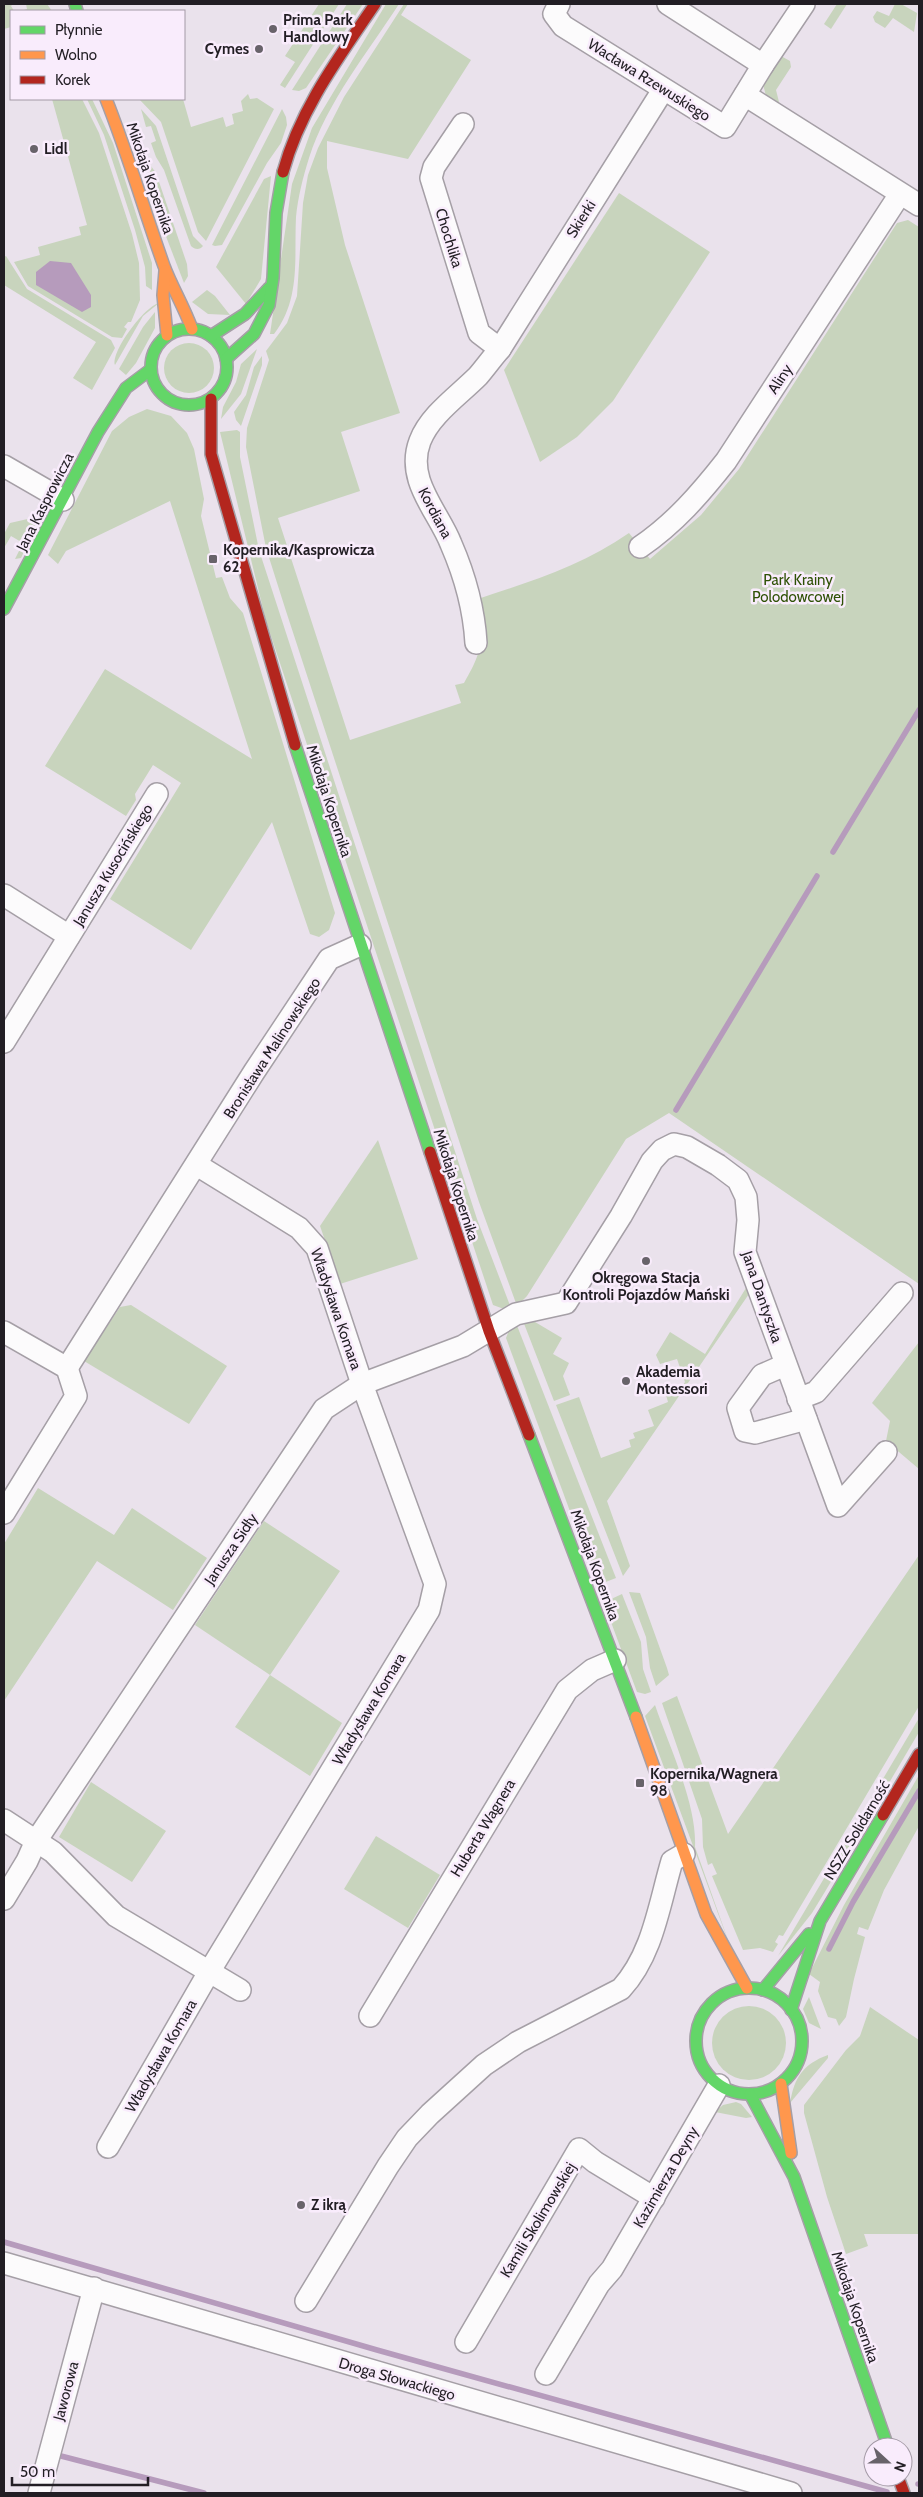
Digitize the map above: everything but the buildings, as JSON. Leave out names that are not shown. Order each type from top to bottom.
[{"type":"street","points":[[226,359],[258,330],[268,309],[275,268],[275,224],[279,191],[291,147],[307,110],[375,4]]},
{"type":"street","name":"Wacława Rzewuskiego","points":[[559,4],[554,14],[563,26],[725,127],[804,4]]},
{"type":"street","points":[[668,4],[764,65]]},
{"type":"street","name":"Skierki","points":[[500,349],[663,90]]},
{"type":"street","points":[[745,95],[919,205]]},
{"type":"street","name":"Mikołaja Kopernika","points":[[106,100],[126,148],[165,268],[183,303],[192,329]]},
{"type":"street","name":"Chochlika","points":[[462,124],[434,167],[431,178],[479,333],[500,349]]},
{"type":"street","name":"Aliny","points":[[640,547],[673,523],[702,492],[726,461],[900,194]]},
{"type":"street","name":"Mikołaja Kopernika","points":[[165,268],[163,295],[167,335]]},
{"type":"street","points":[[211,336],[245,314],[259,302],[271,285]]},
{"type":"street","points":[[192,329],[211,336],[221,346],[226,359],[225,381],[211,399],[187,410],[154,394],[150,370],[151,357],[157,345],[167,335],[179,330],[192,329]]},
{"type":"street","name":"Kordiana","points":[[476,643],[475,615],[466,584],[451,542],[419,482],[417,462],[419,442],[431,422],[479,375],[500,349]]},
{"type":"street","name":"Jana Kasprowicza","points":[[4,610],[98,432],[126,388],[150,370]]},
{"type":"street","name":"Mikołaja Kopernika","points":[[211,399],[211,454],[286,717],[489,1331],[615,1660],[706,1914],[746,1988]]},
{"type":"street","points":[[113,408],[132,402]]},
{"type":"street","name":"Mikołaja Kopernika","points":[[200,439],[211,454]]},
{"type":"street","points":[[4,466],[63,500]]},
{"type":"street","name":"Janusza Kusocińskiego","points":[[4,1042],[157,794]]},
{"type":"street","name":"Janusza Kusocińskiego","points":[[4,895],[70,936]]},
{"type":"street","name":"Bronisława Malinowskiego","points":[[67,1368],[197,1166],[254,1072],[330,959],[360,945]]},
{"type":"street","name":"Jana Dantyszka","points":[[489,1331],[516,1314],[566,1303],[621,1216],[652,1161],[662,1150],[674,1144],[687,1147],[718,1165],[738,1180],[743,1189],[749,1206],[745,1252],[838,1506],[886,1452]]},
{"type":"street","name":"Władysława Komara","points":[[108,2147],[210,1972],[429,1610],[435,1584],[433,1572],[362,1384],[317,1248],[311,1239],[299,1228],[197,1166]]},
{"type":"street","points":[[798,1399],[816,1392],[902,1293]]},
{"type":"street","name":"Janusza Sidły","points":[[4,1899],[27,1861],[36,1841],[324,1409],[362,1384],[463,1346],[489,1331]]},
{"type":"street","points":[[4,1332],[67,1368],[76,1396],[4,1513]]},
{"type":"street","points":[[785,1365],[762,1375],[738,1408],[745,1431],[755,1433],[806,1419]]},
{"type":"street","name":"Huberta Wagnera","points":[[370,2016],[567,1690],[592,1670],[615,1660]]},
{"type":"street","name":"NSZZ Solidarność","points":[[763,1990],[820,1921],[919,1754]]},
{"type":"street","points":[[4,1820],[53,1852],[116,1916],[240,1990]]},
{"type":"street","points":[[306,2301],[388,2166],[407,2138],[430,2114],[484,2065],[518,2042],[550,2024],[621,1989],[633,1976],[644,1956],[672,1861],[684,1854]]},
{"type":"street","name":"Mikołaja Kopernika","points":[[706,1914],[712,1949]]},
{"type":"street","name":"NSZZ Solidarność","points":[[792,2010],[800,1977],[820,1921]]},
{"type":"street","points":[[715,1983],[716,2000]]},
{"type":"street","points":[[746,1988],[763,1990],[779,1998],[792,2010],[798,2021],[802,2047],[795,2067],[781,2084],[766,2092],[750,2094],[734,2092],[719,2085],[707,2074],[699,2059],[696,2043],[698,2027],[704,2012],[716,2000],[730,1992],[746,1988]]},
{"type":"street","name":"Mikołaja Kopernika","points":[[781,2084],[794,2177]]},
{"type":"street","name":"Kazimierza Deyny","points":[[546,2374],[599,2284],[619,2274],[654,2198],[719,2085]]},
{"type":"street","name":"Mikołaja Kopernika","points":[[750,2094],[794,2177],[885,2437]]},
{"type":"street","name":"Kamili Skolimowskiej","points":[[466,2342],[580,2149],[595,2162],[654,2198]]},
{"type":"street","name":"Droga Słowackiego","points":[[4,2263],[94,2288],[441,2393],[791,2493]]},
{"type":"street","name":"Jaworowa","points":[[39,2493],[94,2288]]},
{"type":"green space","points":[[4,4],[13,4],[11,6],[13,10],[10,10],[10,27],[4,29]]},
{"type":"green space","points":[[26,4],[47,4],[51,10],[24,10],[27,9]]},
{"type":"green space","points":[[319,4],[339,4],[285,88],[280,85],[295,62],[285,56]]},
{"type":"green space","points":[[347,4],[363,4],[306,88],[299,91],[292,90]]},
{"type":"green space","points":[[386,4],[399,4],[337,97],[326,117],[309,158],[301,187],[296,217],[294,278],[289,307],[283,321],[274,334],[270,334],[292,184],[312,128]]},
{"type":"green space","name":"Park Krainy Polodowcowej","points":[[404,4],[408,4],[401,15],[471,60],[408,159],[327,141],[327,168],[345,245],[400,413],[341,432],[360,491],[278,518],[350,740],[461,703],[455,685],[464,683],[479,651],[480,635],[475,600],[535,580],[574,564],[611,545],[629,533],[650,559],[701,515],[739,469],[897,223],[908,220],[919,227],[919,1284],[669,1113],[626,1139],[527,1296],[517,1306],[479,1202],[266,548],[246,447],[247,428],[269,360],[266,351],[287,323],[297,296],[303,203],[308,175],[318,148],[344,97]]},
{"type":"green space","points":[[837,4],[847,4],[831,29],[824,24]]},
{"type":"green space","points":[[895,4],[901,4],[917,13],[914,32],[893,18],[885,28],[875,22],[873,17],[877,11],[889,16]]},
{"type":"green space","points":[[781,56],[790,61],[791,67],[776,90],[780,106],[766,96],[763,84]]},
{"type":"green space","points":[[248,94],[250,99],[257,98],[274,109],[206,241],[198,232],[161,122],[140,100],[183,100],[191,127],[223,117],[226,127],[234,124],[232,114],[243,111],[241,101]]},
{"type":"green space","points":[[52,100],[82,100],[99,133],[132,234],[139,263],[140,300],[131,322],[128,322],[124,327],[127,329],[122,338],[112,337],[28,286],[14,262],[40,255],[38,247],[81,235],[79,227],[87,225]]},
{"type":"green space","points":[[87,100],[92,100],[113,143],[152,263],[152,290],[146,286],[145,267],[135,230],[104,135]]},
{"type":"green space","points":[[141,109],[156,126],[193,236],[203,246],[199,249],[191,246],[164,170],[156,157],[151,143],[156,141],[151,126],[146,127]]},
{"type":"green space","points":[[282,109],[287,125],[281,143],[267,163],[222,245],[212,245]]},
{"type":"green space","points":[[148,162],[156,173],[187,264],[188,276],[184,283],[162,226]]},
{"type":"green space","points":[[271,176],[261,279],[246,304],[216,267],[264,179]]},
{"type":"green space","points":[[619,193],[710,252],[613,401],[577,437],[540,462],[504,370]]},
{"type":"green space","points":[[6,256],[27,289],[111,340],[115,348],[92,390],[73,378],[96,342],[4,285],[4,257]]},
{"type":"green space","points":[[207,290],[215,296],[230,315],[208,314],[192,302]]},
{"type":"green space","points":[[159,303],[143,316],[115,365],[118,350],[130,330],[146,312]]},
{"type":"green space","points":[[155,312],[155,328],[136,363],[126,375],[119,369],[143,327]]},
{"type":"green space","points":[[194,343],[207,350],[213,358],[213,378],[207,386],[199,392],[184,393],[171,386],[165,378],[164,363],[171,350],[179,344]]},
{"type":"green space","points":[[257,349],[241,394],[221,419],[223,407],[236,382],[241,364]]},
{"type":"green space","points":[[262,356],[262,365],[241,426],[236,420],[234,412],[246,395],[254,367]]},
{"type":"green space","points":[[147,409],[171,416],[187,433],[194,449],[204,499],[201,516],[216,578],[222,577],[230,598],[243,613],[335,913],[329,930],[319,937],[310,934],[272,822],[191,950],[110,899],[181,783],[153,765],[135,794],[136,800],[126,816],[45,766],[105,669],[252,759],[170,501],[66,551],[58,564],[48,555],[112,431],[129,417]]},
{"type":"green space","points":[[237,430],[240,432],[240,457],[259,550],[477,1219],[511,1308],[504,1309],[493,1305],[266,621],[220,432]]},
{"type":"green space","points":[[41,502],[44,508],[21,558],[15,559],[23,543],[11,536],[4,548],[4,534],[10,523],[32,518]]},
{"type":"green space","points":[[378,1140],[418,1259],[340,1284],[320,1226]]},
{"type":"green space","points":[[742,1255],[751,1291],[607,1501],[630,1566],[623,1576],[556,1405],[579,1397],[601,1458],[631,1447],[629,1440],[635,1438],[633,1433],[654,1426],[648,1410],[668,1402],[666,1395],[681,1389],[685,1382],[677,1359],[660,1364],[656,1355],[670,1332],[705,1354],[746,1288],[735,1258]]},
{"type":"green space","points":[[131,1305],[227,1366],[189,1424],[84,1361],[120,1307]]},
{"type":"green space","points":[[530,1319],[562,1338],[553,1354],[569,1363],[563,1376],[570,1395],[554,1401],[523,1321]]},
{"type":"green space","points":[[516,1323],[616,1578],[603,1583],[595,1579],[506,1338],[510,1328]]},
{"type":"green space","points":[[919,1342],[919,1469],[886,1441],[890,1421],[872,1403]]},
{"type":"green space","points":[[38,1488],[114,1535],[132,1508],[207,1558],[173,1610],[97,1561],[4,1701],[4,1544]]},
{"type":"green space","points":[[264,1521],[340,1571],[270,1675],[195,1625]]},
{"type":"green space","points":[[919,1555],[919,1706],[783,1936],[779,1935],[775,1942],[778,1944],[773,1952],[760,1948],[743,1950],[712,1876],[717,1874],[712,1863],[708,1865],[703,1847],[702,1819],[662,1703],[677,1696],[728,1834]]},
{"type":"green space","points":[[629,1592],[640,1593],[667,1668],[669,1675],[656,1686],[650,1668],[646,1637]]},
{"type":"green space","points":[[622,1594],[641,1642],[643,1669],[651,1692],[645,1694],[637,1692],[605,1606],[609,1600]]},
{"type":"green space","points":[[270,1675],[342,1723],[310,1776],[235,1727]]},
{"type":"green space","points":[[655,1705],[687,1794],[692,1812],[695,1847],[733,1954],[645,1716]]},
{"type":"green space","points":[[919,1718],[919,1732],[826,1890],[812,1913],[778,1956]]},
{"type":"green space","points":[[919,1775],[919,1826],[884,1890],[868,1930],[859,1927],[857,1934],[865,1937],[846,2017],[839,2026],[836,2019],[828,2017],[818,1991],[820,1982],[809,1974],[844,1905]]},
{"type":"green space","points":[[91,1782],[166,1831],[132,1882],[59,1837]]},
{"type":"green space","points":[[376,1836],[440,1875],[408,1928],[344,1889]]},
{"type":"green space","points":[[809,1997],[821,2029],[809,2023],[803,2009]]},
{"type":"green space","points":[[749,2006],[763,2009],[775,2017],[783,2029],[786,2043],[783,2057],[775,2069],[763,2077],[749,2080],[735,2077],[723,2069],[715,2057],[712,2043],[715,2029],[723,2017],[735,2009]]},
{"type":"green space","points":[[870,2007],[919,2040],[919,2234],[864,2234],[868,2246],[846,2254],[827,2197],[804,2113],[804,2105],[846,2050],[860,2036]]},
{"type":"green space","points":[[828,2055],[828,2058],[790,2103],[794,2086],[801,2073],[812,2063]]},
{"type":"green space","points":[[736,2102],[741,2104],[752,2117],[746,2118],[715,2112],[723,2105]]},
{"type":"shaded area","points":[[50,261],[71,263],[91,295],[91,307],[82,312],[36,285],[36,272]]},
{"type":"waterway","points":[[833,852],[919,710]]},
{"type":"waterway","points":[[676,1110],[817,876]]},
{"type":"waterway","points":[[829,1949],[853,1902],[919,1791]]},
{"type":"waterway","points":[[4,2242],[377,2350],[887,2492]]},
{"type":"waterway","points":[[61,2456],[204,2493]]},
{"type":"traffic: fast","points":[[75,4],[77,10]]},
{"type":"traffic: fast","points":[[226,359],[254,334],[269,305],[273,278],[276,213],[283,172]]},
{"type":"traffic: fast","points":[[211,336],[245,314],[269,288]]},
{"type":"traffic: fast","points":[[182,329],[196,329],[210,335],[221,346],[227,360],[227,367],[224,382],[216,394],[196,405],[182,405],[168,399],[157,388],[151,374],[151,360],[157,346],[168,335],[182,329]]},
{"type":"traffic: fast","points":[[4,609],[98,432],[126,388],[150,370]]},
{"type":"traffic: fast","points":[[295,745],[430,1152]]},
{"type":"traffic: fast","points":[[529,1435],[636,1717]]},
{"type":"traffic: fast","points":[[791,2010],[820,1921],[883,1815]]},
{"type":"traffic: fast","points":[[763,1990],[809,1934]]},
{"type":"traffic: fast","points":[[749,1988],[769,1992],[786,2004],[798,2021],[802,2041],[798,2061],[786,2078],[769,2090],[749,2094],[729,2090],[712,2078],[700,2061],[696,2041],[700,2021],[712,2004],[729,1992],[749,1988]]},
{"type":"traffic: fast","points":[[750,2094],[794,2177],[885,2437]]},
{"type":"traffic: slow","points":[[106,100],[122,140],[164,266],[192,329]]},
{"type":"traffic: slow","points":[[165,271],[163,295],[167,335]]},
{"type":"traffic: slow","points":[[636,1717],[706,1914],[747,1988]]},
{"type":"traffic: slow","points":[[781,2084],[791,2153]]},
{"type":"traffic: jam","points":[[283,172],[290,149],[310,105],[375,4]]},
{"type":"traffic: jam","points":[[211,399],[211,454],[295,745]]},
{"type":"traffic: jam","points":[[430,1152],[489,1331],[529,1435]]},
{"type":"traffic: jam","points":[[883,1815],[919,1754]]},
{"type":"traffic: jam","points":[[902,2487],[904,2493]]},
{"type":"place","name":"Prima Park Handlowy","points":[[273,29]]},
{"type":"place","name":"Cymes","points":[[259,49]]},
{"type":"place","name":"Lidl","points":[[34,149]]},
{"type":"place","name":"Kopernika/Kasprowicza 62","points":[[213,559]]},
{"type":"place","name":"Okręgowa Stacja Kontroli Pojazdów Mański","points":[[646,1261]]},
{"type":"place","name":"Akademia Montessori","points":[[626,1381]]},
{"type":"place","name":"Kopernika/Wagnera 98","points":[[640,1783]]},
{"type":"place","name":"Z ikrą","points":[[301,2205]]}]
